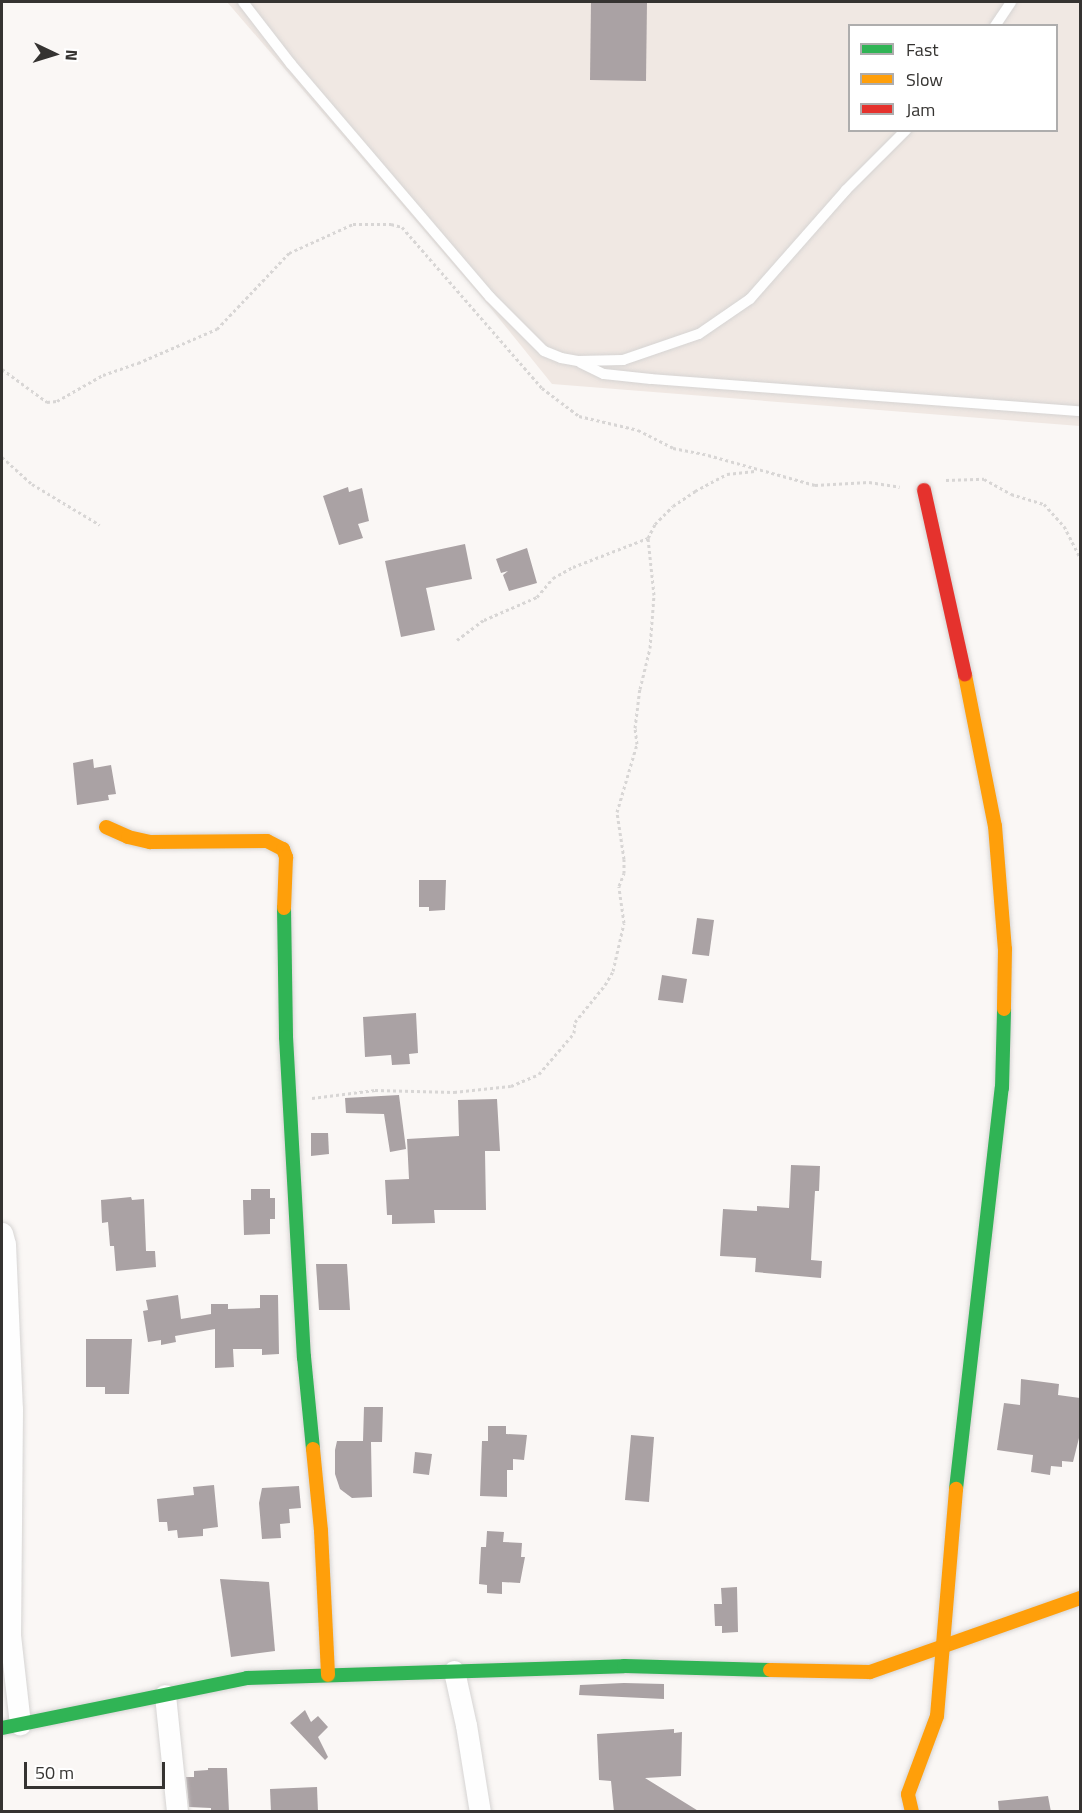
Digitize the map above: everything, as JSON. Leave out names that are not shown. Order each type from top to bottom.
[{"type":"street","points":[[912,1812],[908,1794],[937,1716],[952,1528],[1002,1088],[1005,949],[995,826],[957,634],[924,490]]},
{"type":"street","points":[[106,827],[128,837],[150,842],[251,840],[267,842],[283,849],[286,872],[284,921],[290,1102],[303,1357],[321,1531],[328,1676]]},
{"type":"street","points":[[2,1233],[5,1244],[12,1409],[11,1726],[247,1678],[624,1666],[870,1672],[1080,1598]]},
{"type":"street","points":[[454,1671],[466,1725],[480,1812]]},
{"type":"street","points":[[165,1695],[177,1812]]},
{"type":"lane","points":[[243,2],[291,64],[490,297],[544,351],[578,361],[604,374],[1080,411]]},
{"type":"lane","points":[[996,24],[1011,2]]},
{"type":"lane","points":[[578,361],[623,360],[699,334],[750,298],[846,190],[904,132]]},
{"type":"path","points":[[2,369],[47,402],[57,401],[103,375],[138,363],[217,329],[289,252],[353,224],[391,224],[402,227],[542,388],[579,416],[603,424],[638,430],[673,448],[708,455],[756,471],[814,485],[869,482],[924,490],[939,480],[984,479],[1011,494],[1044,504],[1065,526],[1080,558]]},
{"type":"path","points":[[2,457],[32,484],[100,525]]},
{"type":"path","points":[[290,1102],[375,1090],[454,1092],[511,1086],[539,1074],[574,1033],[575,1022],[605,985],[613,971],[624,923],[619,886],[624,873],[624,859],[616,812],[637,744],[636,728],[640,689],[650,648],[654,595],[648,538],[655,524],[695,491],[727,474],[756,471]]},
{"type":"path","points":[[457,640],[484,620],[537,597],[553,578],[573,567],[648,538]]},
{"type":"shaded area","points":[[227,2],[1080,2],[1080,426],[552,384],[489,306]]},
{"type":"building","points":[[591,2],[647,2],[646,81],[590,80]]},
{"type":"building","points":[[348,487],[349,492],[362,488],[369,521],[358,524],[363,538],[339,545],[323,496]]},
{"type":"building","points":[[465,544],[472,579],[426,588],[435,630],[401,637],[385,561]]},
{"type":"building","points":[[527,548],[537,583],[509,591],[503,575],[508,571],[501,573],[496,559]]},
{"type":"building","points":[[93,759],[94,768],[111,765],[116,794],[108,795],[109,800],[77,805],[73,763]]},
{"type":"building","points":[[419,880],[446,880],[445,910],[429,911],[429,907],[419,907]]},
{"type":"building","points":[[697,918],[714,920],[709,956],[692,954]]},
{"type":"building","points":[[662,975],[687,979],[683,1003],[658,1000]]},
{"type":"building","points":[[416,1013],[418,1053],[409,1054],[410,1064],[392,1065],[391,1055],[365,1057],[363,1017]]},
{"type":"building","points":[[399,1095],[406,1149],[390,1152],[384,1114],[346,1113],[345,1098]]},
{"type":"building","points":[[497,1099],[500,1151],[485,1151],[486,1210],[434,1210],[435,1223],[392,1224],[392,1215],[387,1215],[385,1180],[409,1179],[407,1139],[459,1136],[458,1100]]},
{"type":"building","points":[[311,1133],[328,1133],[329,1154],[311,1156]]},
{"type":"building","points":[[791,1165],[820,1166],[819,1191],[815,1191],[811,1260],[822,1261],[821,1278],[755,1272],[756,1258],[720,1256],[723,1209],[757,1211],[757,1206],[789,1208]]},
{"type":"building","points":[[251,1189],[270,1189],[270,1198],[275,1198],[275,1219],[270,1219],[270,1234],[244,1235],[243,1200],[251,1200]]},
{"type":"building","points":[[131,1197],[132,1200],[144,1199],[146,1251],[155,1251],[156,1267],[116,1271],[114,1246],[110,1246],[108,1222],[102,1223],[101,1200]]},
{"type":"building","points":[[316,1264],[347,1264],[350,1310],[319,1310]]},
{"type":"building","points":[[178,1295],[181,1319],[211,1314],[211,1304],[228,1304],[228,1309],[260,1308],[260,1295],[278,1295],[279,1354],[262,1355],[262,1349],[233,1349],[234,1367],[215,1368],[215,1329],[175,1336],[176,1342],[161,1345],[161,1340],[148,1342],[143,1311],[148,1310],[146,1300]]},
{"type":"building","points":[[86,1339],[132,1339],[129,1394],[105,1394],[105,1387],[86,1387]]},
{"type":"building","points":[[1021,1379],[1059,1384],[1058,1395],[1080,1398],[1080,1434],[1073,1462],[1062,1461],[1062,1467],[1051,1466],[1050,1475],[1031,1472],[1033,1455],[997,1450],[1004,1403],[1020,1405]]},
{"type":"building","points":[[364,1407],[383,1407],[382,1442],[371,1442],[372,1497],[352,1498],[340,1489],[335,1474],[335,1450],[337,1441],[363,1441]]},
{"type":"building","points":[[488,1426],[506,1426],[506,1434],[527,1435],[524,1460],[513,1459],[513,1470],[507,1470],[507,1497],[480,1496],[482,1441],[488,1441]]},
{"type":"building","points":[[631,1435],[654,1437],[649,1502],[625,1500]]},
{"type":"building","points":[[415,1452],[432,1454],[429,1475],[413,1473]]},
{"type":"building","points":[[214,1485],[218,1527],[203,1529],[203,1536],[178,1538],[177,1530],[168,1531],[167,1522],[159,1522],[157,1499],[194,1495],[193,1487]]},
{"type":"building","points":[[299,1486],[301,1508],[289,1509],[290,1523],[280,1524],[281,1538],[262,1539],[259,1503],[262,1488]]},
{"type":"building","points":[[487,1531],[504,1532],[503,1542],[522,1543],[521,1557],[525,1557],[520,1583],[502,1582],[502,1594],[487,1593],[487,1585],[479,1584],[481,1547],[486,1547]]},
{"type":"building","points":[[220,1579],[269,1582],[275,1651],[231,1657]]},
{"type":"building","points":[[737,1587],[738,1632],[722,1633],[722,1626],[715,1626],[714,1604],[722,1604],[721,1588]]},
{"type":"building","points":[[664,1684],[664,1699],[579,1695],[580,1685]]},
{"type":"building","points":[[305,1710],[311,1722],[318,1716],[328,1727],[318,1737],[328,1757],[325,1760],[290,1723]]},
{"type":"building","points":[[674,1729],[674,1733],[682,1732],[681,1776],[645,1778],[700,1812],[614,1812],[611,1781],[599,1780],[597,1734]]},
{"type":"building","points":[[208,1768],[227,1768],[229,1812],[211,1812],[211,1808],[189,1807],[186,1777],[194,1777],[194,1771],[208,1770]]},
{"type":"building","points":[[317,1787],[318,1812],[271,1812],[270,1789]]},
{"type":"building","points":[[1048,1796],[1051,1812],[999,1812],[998,1801]]},
{"type":"traffic: fast","points":[[284,908],[286,1037],[304,1357],[313,1449]]},
{"type":"traffic: fast","points":[[956,1489],[1002,1088],[1004,1009]]},
{"type":"traffic: fast","points":[[2,1728],[247,1678],[624,1666],[770,1670]]},
{"type":"traffic: slow","points":[[965,675],[995,826],[1005,949],[1004,1009]]},
{"type":"traffic: slow","points":[[106,827],[128,837],[150,842],[267,841],[283,849],[286,857],[284,908]]},
{"type":"traffic: slow","points":[[313,1449],[321,1531],[328,1675]]},
{"type":"traffic: slow","points":[[912,1812],[908,1794],[937,1716],[956,1489]]},
{"type":"traffic: slow","points":[[770,1670],[870,1672],[1080,1598]]},
{"type":"traffic: jam","points":[[924,490],[965,675]]}]
